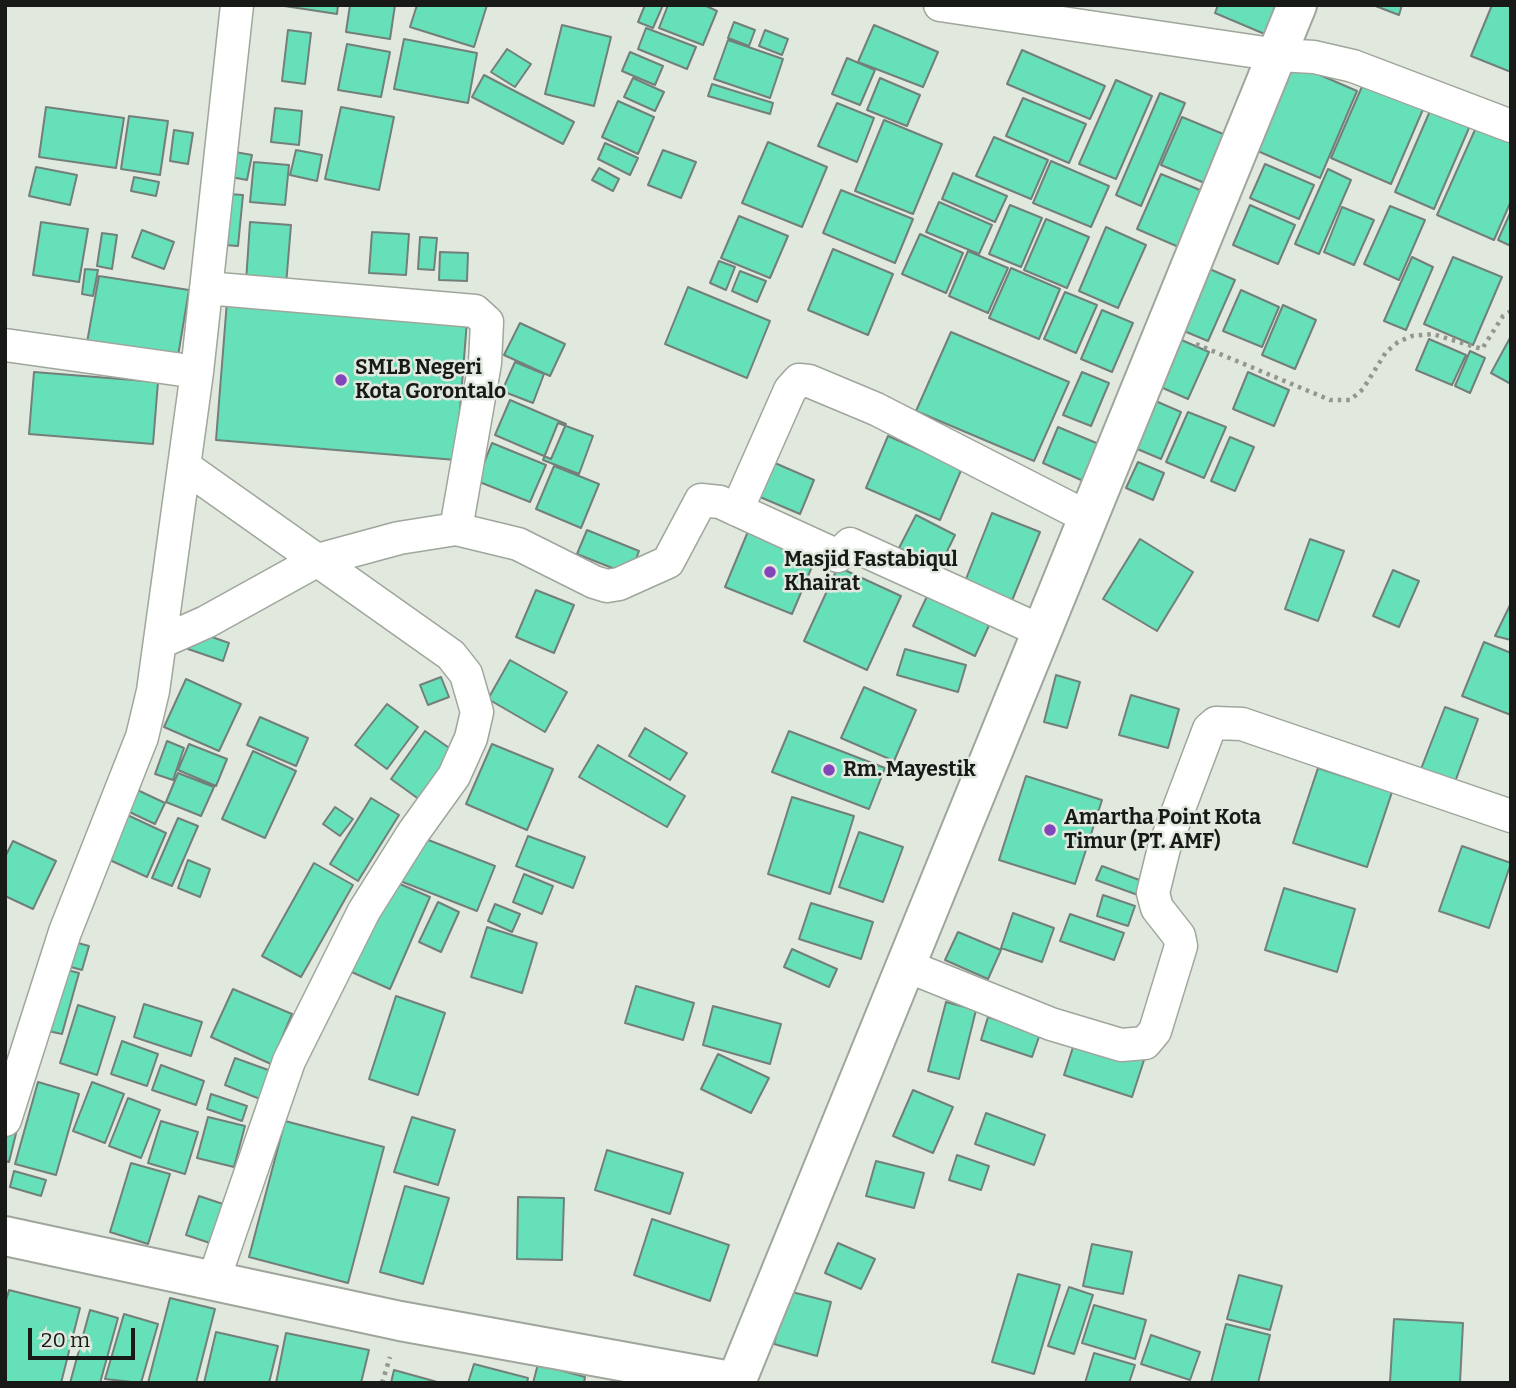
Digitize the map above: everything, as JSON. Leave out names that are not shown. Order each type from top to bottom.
[{"type":"street","points":[[5,1121],[65,932],[142,737],[161,642],[197,372],[237,5]]},
{"type":"street","points":[[940,5],[1278,55],[1314,57],[1353,66],[1511,126]]},
{"type":"street","points":[[5,1236],[214,1279],[620,1371],[738,1382],[1297,5]]},
{"type":"street","points":[[206,288],[475,311],[486,323],[485,363],[456,530]]},
{"type":"street","points":[[5,345],[197,372]]},
{"type":"street","points":[[737,510],[790,390],[799,380],[809,380],[876,409],[1087,517]]},
{"type":"street","points":[[184,466],[451,655],[467,674],[477,712],[471,738],[454,776],[413,833],[364,911],[289,1061],[214,1279]]},
{"type":"street","points":[[161,642],[206,622],[318,560],[399,538],[456,530],[518,544],[607,586],[619,584],[668,562],[701,500],[720,502],[838,556],[850,544],[1041,632]]},
{"type":"street","points":[[907,966],[1051,1024],[1121,1045],[1145,1043],[1155,1031],[1181,946],[1179,936],[1157,908],[1153,893],[1164,848],[1209,729],[1216,723],[1242,724],[1511,816]]},
{"type":"path","points":[[1163,330],[1330,400],[1350,400],[1363,389],[1385,352],[1398,342],[1412,336],[1433,334],[1482,349],[1503,316],[1511,311]]},
{"type":"building","points":[[278,5],[338,5],[337,14]]},
{"type":"building","points":[[350,5],[395,5],[390,39],[346,32]]},
{"type":"building","points":[[417,5],[487,5],[474,47],[410,27]]},
{"type":"building","points":[[645,5],[663,5],[653,28],[638,22]]},
{"type":"building","points":[[668,5],[704,5],[717,11],[703,45],[659,28]]},
{"type":"building","points":[[1218,5],[1280,5],[1267,35],[1215,13]]},
{"type":"building","points":[[1373,5],[1402,5],[1399,15]]},
{"type":"building","points":[[1492,5],[1511,5],[1511,72],[1471,56]]},
{"type":"building","points":[[734,22],[755,30],[749,46],[728,38]]},
{"type":"building","points":[[562,25],[611,37],[594,106],[545,94]]},
{"type":"building","points":[[874,25],[938,52],[923,87],[858,62]]},
{"type":"building","points":[[646,28],[696,47],[687,69],[638,49]]},
{"type":"building","points":[[288,30],[311,33],[305,84],[282,81]]},
{"type":"building","points":[[765,30],[788,39],[782,55],[759,46]]},
{"type":"building","points":[[404,39],[477,53],[468,103],[394,89]]},
{"type":"building","points":[[728,40],[783,59],[770,98],[714,79]]},
{"type":"building","points":[[347,44],[390,52],[381,97],[338,90]]},
{"type":"building","points":[[507,49],[531,64],[515,87],[491,72]]},
{"type":"building","points":[[1022,50],[1105,86],[1090,119],[1007,84]]},
{"type":"building","points":[[630,52],[663,66],[655,85],[622,71]]},
{"type":"building","points":[[847,58],[875,70],[860,105],[832,94]]},
{"type":"building","points":[[1290,62],[1357,91],[1320,178],[1253,149]]},
{"type":"building","points":[[484,75],[574,122],[563,144],[472,97]]},
{"type":"building","points":[[1367,75],[1427,100],[1391,184],[1331,158]]},
{"type":"building","points":[[633,78],[664,92],[655,111],[624,97]]},
{"type":"building","points":[[880,78],[920,95],[907,126],[867,110]]},
{"type":"building","points":[[1116,80],[1152,96],[1116,179],[1079,164]]},
{"type":"building","points":[[712,84],[773,103],[770,114],[708,96]]},
{"type":"building","points":[[1160,93],[1185,103],[1141,206],[1116,195]]},
{"type":"building","points":[[1023,98],[1086,124],[1069,163],[1006,136]]},
{"type":"building","points":[[618,101],[654,117],[638,154],[602,137]]},
{"type":"building","points":[[837,103],[874,118],[857,162],[818,146]]},
{"type":"building","points":[[1433,104],[1472,121],[1434,209],[1395,192]]},
{"type":"building","points":[[46,107],[124,118],[116,168],[39,157]]},
{"type":"building","points":[[341,107],[394,117],[379,190],[325,179]]},
{"type":"building","points":[[275,108],[302,111],[299,145],[271,142]]},
{"type":"building","points":[[129,116],[168,121],[160,175],[121,169]]},
{"type":"building","points":[[1182,117],[1228,136],[1207,184],[1161,165]]},
{"type":"building","points":[[884,120],[942,144],[913,214],[855,191]]},
{"type":"building","points":[[1478,123],[1511,137],[1511,201],[1494,240],[1437,215]]},
{"type":"building","points":[[174,130],[193,133],[188,164],[170,161]]},
{"type":"building","points":[[994,137],[1048,160],[1031,199],[976,176]]},
{"type":"building","points":[[768,142],[827,167],[802,227],[742,203]]},
{"type":"building","points":[[605,143],[638,158],[630,175],[598,159]]},
{"type":"building","points":[[296,150],[322,155],[317,181],[290,175]]},
{"type":"building","points":[[663,150],[696,162],[681,198],[648,185]]},
{"type":"building","points":[[235,152],[252,155],[247,180],[231,177]]},
{"type":"building","points":[[1051,161],[1109,186],[1091,227],[1033,203]]},
{"type":"building","points":[[254,162],[289,165],[285,205],[250,202]]},
{"type":"building","points":[[1265,164],[1314,185],[1299,219],[1250,198]]},
{"type":"building","points":[[36,167],[77,175],[70,205],[29,196]]},
{"type":"building","points":[[599,168],[619,179],[613,191],[592,180]]},
{"type":"building","points":[[1328,169],[1351,180],[1319,254],[1295,244]]},
{"type":"building","points":[[953,173],[1007,196],[995,222],[942,199]]},
{"type":"building","points":[[1161,174],[1205,192],[1181,248],[1137,229]]},
{"type":"building","points":[[134,177],[159,182],[156,196],[131,191]]},
{"type":"building","points":[[841,190],[913,219],[895,263],[823,233]]},
{"type":"building","points":[[229,194],[243,195],[238,246],[224,245]]},
{"type":"building","points":[[939,202],[992,225],[979,254],[926,232]]},
{"type":"building","points":[[1010,205],[1042,218],[1021,267],[989,254]]},
{"type":"building","points":[[1250,205],[1295,225],[1278,264],[1233,245]]},
{"type":"building","points":[[1390,206],[1425,220],[1399,280],[1364,264]]},
{"type":"building","points":[[1342,207],[1374,220],[1354,265],[1324,252]]},
{"type":"building","points":[[1511,211],[1511,246],[1498,240]]},
{"type":"building","points":[[739,216],[788,236],[770,278],[721,258]]},
{"type":"building","points":[[1046,219],[1089,237],[1067,288],[1024,270]]},
{"type":"building","points":[[41,222],[88,229],[79,282],[33,275]]},
{"type":"building","points":[[250,222],[291,225],[286,285],[246,282]]},
{"type":"building","points":[[1106,227],[1146,245],[1118,308],[1079,291]]},
{"type":"building","points":[[142,230],[174,242],[164,269],[132,257]]},
{"type":"building","points":[[372,232],[409,234],[406,275],[369,273]]},
{"type":"building","points":[[102,233],[117,235],[112,269],[97,266]]},
{"type":"building","points":[[920,234],[963,253],[946,293],[902,274]]},
{"type":"building","points":[[420,237],[437,238],[434,270],[418,269]]},
{"type":"building","points":[[833,249],[893,274],[868,335],[808,310]]},
{"type":"building","points":[[968,251],[1008,268],[988,313],[949,296]]},
{"type":"building","points":[[440,252],[468,253],[467,281],[439,280]]},
{"type":"building","points":[[1412,257],[1433,267],[1406,330],[1384,321]]},
{"type":"building","points":[[1453,257],[1502,277],[1473,345],[1424,324]]},
{"type":"building","points":[[719,261],[735,267],[726,290],[710,283]]},
{"type":"building","points":[[1198,264],[1235,280],[1208,341],[1172,326]]},
{"type":"building","points":[[1011,268],[1060,289],[1039,339],[989,318]]},
{"type":"building","points":[[85,269],[98,270],[93,296],[82,294]]},
{"type":"building","points":[[740,271],[766,281],[757,302],[732,291]]},
{"type":"building","points":[[99,276],[189,290],[177,362],[86,348]]},
{"type":"building","points":[[688,287],[770,321],[747,378],[665,344]]},
{"type":"building","points":[[1241,290],[1279,307],[1262,347],[1223,331]]},
{"type":"building","points":[[1065,292],[1097,305],[1076,353],[1044,339]]},
{"type":"building","name":"SMLB Negeri Kota Gorontalo","points":[[227,301],[467,321],[456,460],[216,440]]},
{"type":"building","points":[[1283,305],[1316,320],[1295,369],[1262,355]]},
{"type":"building","points":[[1102,310],[1133,323],[1112,372],[1081,359]]},
{"type":"building","points":[[520,323],[565,344],[550,376],[504,355]]},
{"type":"building","points":[[951,332],[1069,382],[1034,461],[916,411]]},
{"type":"building","points":[[1511,336],[1511,384],[1491,373]]},
{"type":"building","points":[[1177,338],[1209,352],[1188,399],[1156,385]]},
{"type":"building","points":[[1429,339],[1466,355],[1452,385],[1416,370]]},
{"type":"building","points":[[1470,351],[1485,358],[1470,393],[1455,386]]},
{"type":"building","points":[[515,362],[544,374],[533,403],[502,391]]},
{"type":"building","points":[[34,372],[158,382],[153,444],[29,434]]},
{"type":"building","points":[[1082,372],[1109,383],[1091,426],[1063,415]]},
{"type":"building","points":[[1248,372],[1289,390],[1274,426],[1233,409]]},
{"type":"building","points":[[1144,396],[1181,412],[1161,459],[1123,443]]},
{"type":"building","points":[[510,400],[566,424],[551,459],[495,435]]},
{"type":"building","points":[[1188,412],[1226,427],[1204,478],[1166,462]]},
{"type":"building","points":[[558,423],[593,436],[579,474],[543,460]]},
{"type":"building","points":[[1058,427],[1106,447],[1090,484],[1043,463]]},
{"type":"building","points":[[888,436],[962,468],[940,520],[866,488]]},
{"type":"building","points":[[1230,437],[1254,447],[1235,491],[1211,481]]},
{"type":"building","points":[[492,443],[546,465],[530,502],[477,481]]},
{"type":"building","points":[[768,460],[814,480],[800,514],[753,494]]},
{"type":"building","points":[[1138,462],[1164,473],[1153,500],[1126,488]]},
{"type":"building","points":[[554,466],[599,484],[581,528],[536,509]]},
{"type":"building","points":[[992,513],[1040,532],[1011,603],[964,584]]},
{"type":"building","points":[[916,515],[955,535],[939,568],[899,548]]},
{"type":"building","name":"Masjid Fastabiqul Khairat","points":[[749,529],[816,557],[792,614],[725,587]]},
{"type":"building","points":[[587,530],[639,551],[630,575],[577,554]]},
{"type":"building","points":[[1140,539],[1193,572],[1157,631],[1103,599]]},
{"type":"building","points":[[1310,539],[1344,551],[1318,621],[1285,609]]},
{"type":"building","points":[[838,567],[901,596],[867,670],[804,641]]},
{"type":"building","points":[[1393,570],[1419,581],[1399,627],[1373,616]]},
{"type":"building","points":[[536,590],[574,605],[554,653],[516,637]]},
{"type":"building","points":[[930,590],[992,619],[975,656],[913,626]]},
{"type":"building","points":[[1511,603],[1511,640],[1495,636]]},
{"type":"building","points":[[195,631],[229,643],[223,661],[188,649]]},
{"type":"building","points":[[1484,642],[1511,653],[1511,715],[1462,696]]},
{"type":"building","points":[[905,649],[966,665],[958,692],[897,675]]},
{"type":"building","points":[[510,660],[567,692],[545,732],[488,699]]},
{"type":"building","points":[[1056,675],[1080,682],[1067,728],[1044,722]]},
{"type":"building","points":[[441,677],[449,697],[428,705],[420,685]]},
{"type":"building","points":[[186,679],[241,704],[219,751],[164,727]]},
{"type":"building","points":[[864,687],[916,710],[894,761],[841,738]]},
{"type":"building","points":[[1131,695],[1179,709],[1168,748],[1119,735]]},
{"type":"building","points":[[387,704],[418,727],[387,769],[355,745]]},
{"type":"building","points":[[1445,707],[1478,719],[1455,782],[1421,769]]},
{"type":"building","points":[[260,717],[308,738],[296,766],[247,745]]},
{"type":"building","points":[[645,728],[687,753],[670,780],[629,756]]},
{"type":"building","points":[[425,731],[455,752],[420,800],[391,779]]},
{"type":"building","name":"Rm. Mayestik","points":[[789,731],[885,768],[869,809],[772,772]]},
{"type":"building","points":[[167,741],[184,748],[173,780],[155,774]]},
{"type":"building","points":[[189,744],[227,759],[216,786],[178,770]]},
{"type":"building","points":[[492,744],[553,769],[527,830],[466,804]]},
{"type":"building","points":[[598,745],[685,796],[667,827],[579,777]]},
{"type":"building","points":[[253,751],[296,771],[265,838],[222,819]]},
{"type":"building","points":[[1318,768],[1392,792],[1367,867],[1293,843]]},
{"type":"building","points":[[178,773],[214,787],[201,816],[166,802]]},
{"type":"building","name":"Amartha Point Kota Timur (PT. AMF)","points":[[1026,776],[1102,800],[1075,884],[999,860]]},
{"type":"building","points":[[131,787],[165,803],[155,824],[121,808]]},
{"type":"building","points":[[792,797],[854,816],[830,894],[768,874]]},
{"type":"building","points":[[371,798],[399,815],[358,881],[330,864]]},
{"type":"building","points":[[335,807],[353,819],[340,836],[323,824]]},
{"type":"building","points":[[121,812],[166,833],[147,877],[101,856]]},
{"type":"building","points":[[178,818],[198,826],[172,886],[152,878]]},
{"type":"building","points":[[859,832],[903,847],[883,902],[839,887]]},
{"type":"building","points":[[413,834],[495,866],[477,911],[395,879]]},
{"type":"building","points":[[528,836],[585,857],[573,888],[516,866]]},
{"type":"building","points":[[13,841],[56,861],[33,909],[5,896],[5,857]]},
{"type":"building","points":[[1462,846],[1511,863],[1489,928],[1439,911]]},
{"type":"building","points":[[188,860],[210,869],[200,897],[178,888]]},
{"type":"building","points":[[314,863],[353,885],[301,977],[262,956]]},
{"type":"building","points":[[1102,866],[1142,881],[1138,895],[1096,880]]},
{"type":"building","points":[[524,874],[553,886],[542,914],[513,902]]},
{"type":"building","points":[[386,878],[430,897],[390,989],[347,970]]},
{"type":"building","points":[[1284,888],[1355,909],[1337,972],[1265,950]]},
{"type":"building","points":[[1103,895],[1135,906],[1128,926],[1097,916]]},
{"type":"building","points":[[438,902],[459,912],[441,952],[419,942]]},
{"type":"building","points":[[811,903],[873,922],[861,959],[799,939]]},
{"type":"building","points":[[495,904],[520,914],[512,932],[488,921]]},
{"type":"building","points":[[1013,913],[1054,928],[1042,962],[1001,948]]},
{"type":"building","points":[[1070,914],[1124,933],[1114,960],[1060,941]]},
{"type":"building","points":[[487,927],[537,943],[522,993],[471,977]]},
{"type":"building","points":[[958,932],[1001,950],[988,979],[945,960]]},
{"type":"building","points":[[63,939],[89,946],[82,970],[56,963]]},
{"type":"building","points":[[792,949],[837,969],[829,987],[784,967]]},
{"type":"building","points":[[60,968],[79,973],[62,1034],[43,1030]]},
{"type":"building","points":[[636,986],[694,1003],[683,1040],[625,1023]]},
{"type":"building","points":[[233,989],[292,1014],[271,1064],[211,1037]]},
{"type":"building","points":[[396,996],[445,1013],[418,1095],[369,1079]]},
{"type":"building","points":[[946,1002],[976,1010],[959,1079],[928,1071]]},
{"type":"building","points":[[144,1004],[202,1022],[191,1056],[134,1037]]},
{"type":"building","points":[[78,1005],[115,1017],[97,1075],[60,1063]]},
{"type":"building","points":[[713,1006],[781,1024],[770,1064],[703,1045]]},
{"type":"building","points":[[988,1017],[1040,1034],[1032,1057],[981,1040]]},
{"type":"building","points":[[1076,1038],[1144,1060],[1132,1097],[1064,1075]]},
{"type":"building","points":[[122,1041],[158,1054],[147,1086],[111,1074]]},
{"type":"building","points":[[718,1054],[769,1078],[751,1113],[701,1089]]},
{"type":"building","points":[[235,1058],[271,1071],[260,1099],[225,1085]]},
{"type":"building","points":[[161,1065],[204,1081],[196,1105],[152,1090]]},
{"type":"building","points":[[38,1082],[79,1094],[56,1175],[15,1164]]},
{"type":"building","points":[[92,1082],[124,1094],[105,1143],[73,1131]]},
{"type":"building","points":[[913,1090],[953,1107],[933,1153],[893,1136]]},
{"type":"building","points":[[211,1094],[247,1106],[242,1121],[207,1109]]},
{"type":"building","points":[[128,1098],[160,1110],[141,1158],[109,1146]]},
{"type":"building","points":[[13,1111],[21,1113],[9,1162],[5,1161],[5,1139]]},
{"type":"building","points":[[986,1113],[1045,1135],[1034,1165],[975,1144]]},
{"type":"building","points":[[208,1117],[245,1126],[234,1167],[197,1158]]},
{"type":"building","points":[[412,1117],[455,1130],[438,1185],[394,1172]]},
{"type":"building","points":[[161,1121],[198,1132],[185,1174],[148,1163]]},
{"type":"building","points":[[285,1121],[384,1147],[348,1283],[249,1257]]},
{"type":"building","points":[[607,1150],[683,1173],[670,1214],[595,1190]]},
{"type":"building","points":[[957,1155],[989,1166],[981,1190],[949,1180]]},
{"type":"building","points":[[876,1161],[924,1173],[914,1208],[866,1196]]},
{"type":"building","points":[[131,1163],[170,1174],[148,1244],[110,1232]]},
{"type":"building","points":[[14,1171],[46,1180],[41,1196],[10,1187]]},
{"type":"building","points":[[405,1186],[449,1198],[423,1284],[380,1272]]},
{"type":"building","points":[[199,1196],[229,1206],[216,1245],[186,1235]]},
{"type":"building","points":[[518,1197],[564,1198],[562,1260],[517,1259]]},
{"type":"building","points":[[652,1219],[729,1245],[710,1301],[634,1275]]},
{"type":"building","points":[[838,1243],[875,1259],[861,1289],[825,1273]]},
{"type":"building","points":[[1092,1244],[1132,1252],[1123,1294],[1083,1286]]},
{"type":"building","points":[[1018,1274],[1060,1285],[1034,1374],[992,1362]]},
{"type":"building","points":[[1239,1275],[1282,1286],[1270,1330],[1227,1319]]},
{"type":"building","points":[[1069,1287],[1093,1295],[1074,1354],[1048,1346]]},
{"type":"building","points":[[9,1290],[80,1308],[61,1383],[5,1383],[5,1304]]},
{"type":"building","points":[[788,1291],[831,1302],[817,1356],[774,1344]]},
{"type":"building","points":[[170,1298],[215,1309],[196,1383],[148,1383]]},
{"type":"building","points":[[1094,1305],[1146,1320],[1135,1359],[1082,1343]]},
{"type":"building","points":[[90,1310],[118,1318],[100,1383],[70,1383]]},
{"type":"building","points":[[124,1314],[158,1324],[141,1383],[105,1379]]},
{"type":"building","points":[[1394,1319],[1463,1323],[1460,1383],[1390,1382]]},
{"type":"building","points":[[1226,1324],[1270,1335],[1258,1383],[1211,1383]]},
{"type":"building","points":[[216,1332],[278,1346],[269,1383],[204,1383]]},
{"type":"building","points":[[286,1333],[369,1350],[361,1383],[276,1383]]},
{"type":"building","points":[[1151,1335],[1200,1352],[1190,1380],[1141,1364]]},
{"type":"building","points":[[1094,1353],[1135,1365],[1129,1383],[1085,1383]]},
{"type":"building","points":[[474,1364],[528,1378],[527,1383],[468,1383]]},
{"type":"building","points":[[538,1364],[585,1377],[584,1383],[533,1383]]},
{"type":"building","points":[[394,1370],[441,1383],[391,1383]]},
{"type":"place","name":"SMLB Negeri Kota Gorontalo","points":[[341,380]]},
{"type":"place","name":"Masjid Fastabiqul Khairat","points":[[770,572]]},
{"type":"place","name":"Rm. Mayestik","points":[[829,770]]},
{"type":"place","name":"Amartha Point Kota Timur (PT. AMF)","points":[[1050,830]]}]
